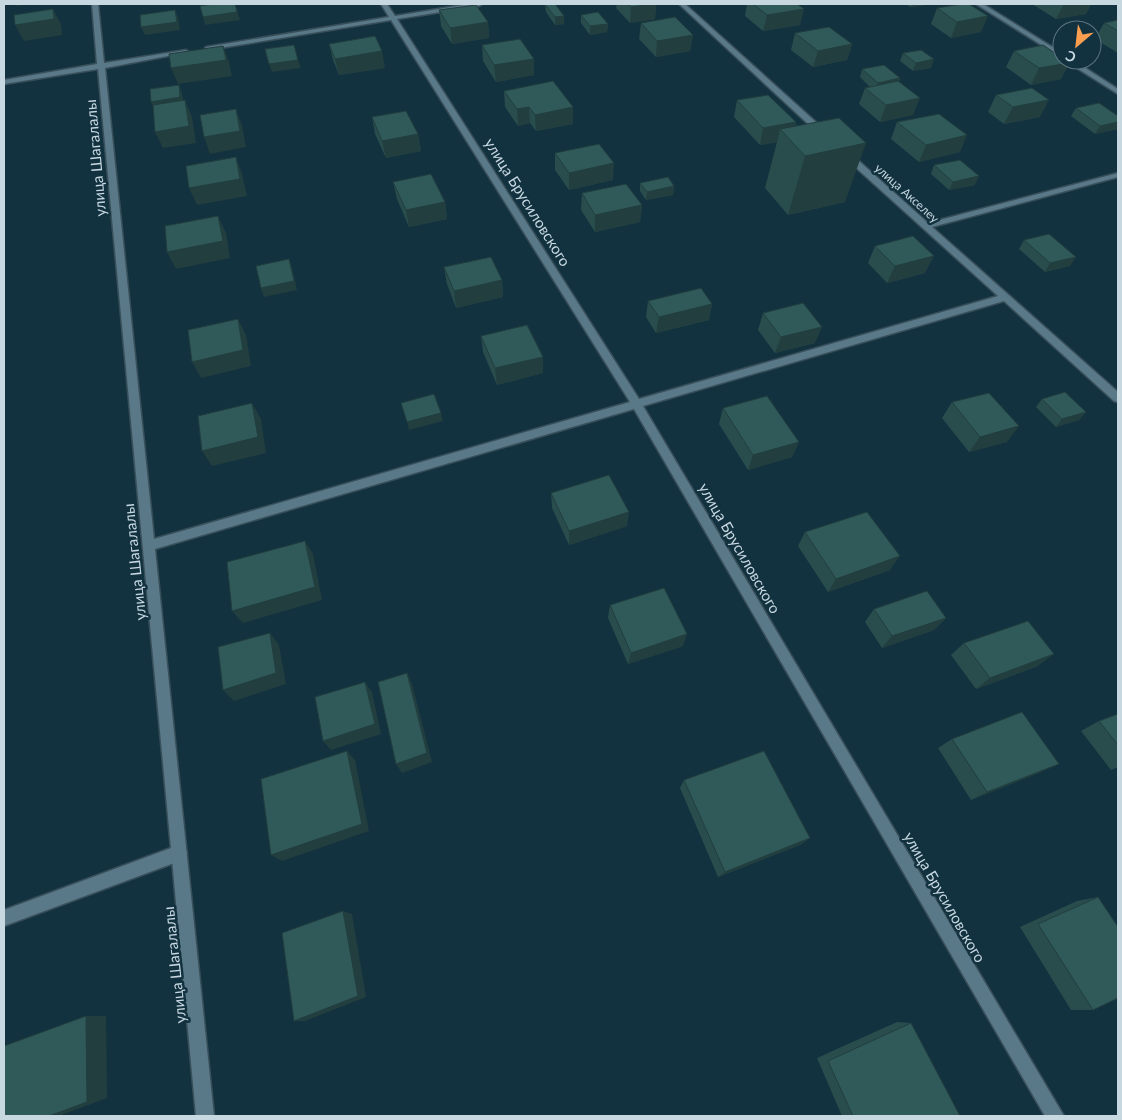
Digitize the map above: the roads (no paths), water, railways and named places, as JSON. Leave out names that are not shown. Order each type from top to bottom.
[{"type":"street","name":"улица Шагалалы","points":[[95,4],[205,1116]]},
{"type":"street","name":"улица Брусиловского","points":[[384,4],[636,403],[1055,1116]]},
{"type":"street","points":[[4,82],[478,4]]},
{"type":"street","points":[[682,4],[829,139]]},
{"type":"street","points":[[979,4],[1052,50]]},
{"type":"street","points":[[1084,70],[1118,92]]},
{"type":"street","name":"улица Акселеу","points":[[836,145],[1118,398]]},
{"type":"street","points":[[925,226],[1118,174]]},
{"type":"street","points":[[148,546],[636,403],[1006,298]]},
{"type":"street","points":[[4,918],[179,853]]}]
